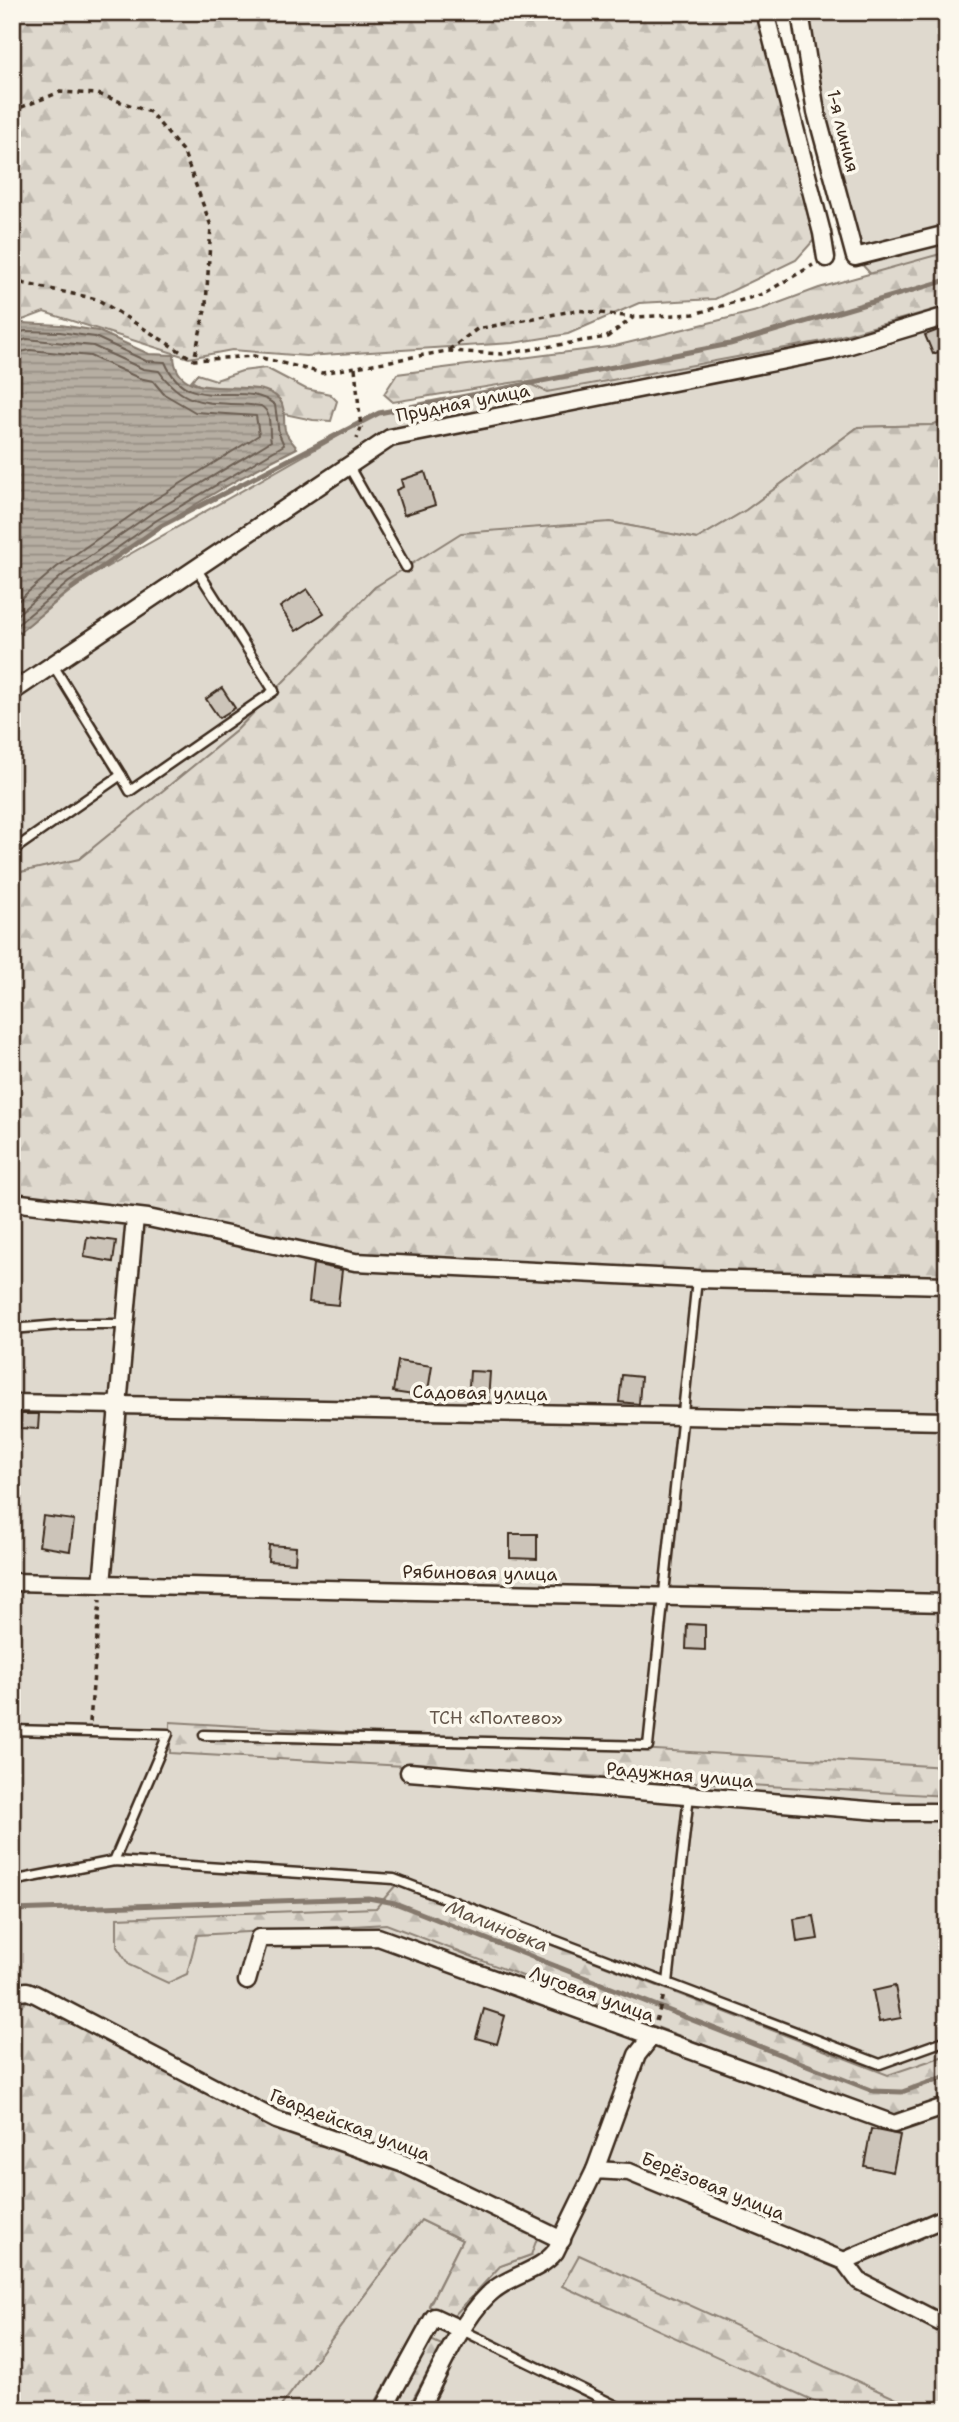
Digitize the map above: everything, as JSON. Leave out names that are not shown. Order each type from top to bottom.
[{"type":"street","points":[[765,12],[822,233],[826,258]]},
{"type":"street","name":"1-я линия","points":[[800,12],[816,112],[855,257],[947,234]]},
{"type":"street","name":"Прудная улица","points":[[12,692],[390,438],[830,351],[947,316]]},
{"type":"street","points":[[12,1202],[135,1217],[355,1262],[696,1279],[947,1285]]},
{"type":"street","points":[[102,1584],[135,1217]]},
{"type":"street","name":"Садовая улица","points":[[12,1404],[947,1421]]},
{"type":"street","name":"Рябиновая улица","points":[[12,1582],[947,1603]]},
{"type":"street","name":"Радужная улица","points":[[409,1772],[891,1811],[947,1812]]},
{"type":"street","name":"Луговая улица","points":[[247,1980],[259,1938],[378,1937],[894,2124],[947,2106]]},
{"type":"street","name":"Гвардейская улица","points":[[12,1993],[27,1991],[35,1994],[276,2120],[404,2164],[562,2240]]},
{"type":"street","points":[[419,2410],[462,2330],[487,2295],[502,2283],[546,2263],[562,2240],[595,2170],[637,2054],[652,2036]]},
{"type":"street","name":"Берёзовая улица","points":[[595,2170],[629,2172],[844,2260]]},
{"type":"street","points":[[947,2217],[844,2260],[859,2281],[947,2326]]},
{"type":"street","points":[[383,2410],[434,2317],[462,2330]]},
{"type":"lane","points":[[348,465],[406,568]]},
{"type":"lane","points":[[53,665],[130,791],[274,691],[196,568]]},
{"type":"lane","points":[[12,851],[121,775]]},
{"type":"lane","points":[[204,1735],[648,1746],[696,1279]]},
{"type":"lane","points":[[12,1329],[71,1324],[126,1324]]},
{"type":"lane","points":[[12,1730],[168,1734],[114,1861]]},
{"type":"lane","points":[[668,1983],[689,1795]]},
{"type":"lane","points":[[12,1881],[114,1861],[394,1879],[880,2064],[947,2040]]},
{"type":"lane","points":[[462,2330],[625,2410]]},
{"type":"path","points":[[12,111],[60,92],[98,94],[150,112],[184,153],[211,226],[206,305],[194,360]]},
{"type":"path","points":[[447,351],[477,329],[577,310],[634,317],[694,314],[762,294],[826,258]]},
{"type":"path","points":[[12,281],[97,299],[194,360],[254,356],[322,373],[447,351],[503,354],[607,337],[634,317]]},
{"type":"path","points":[[355,368],[361,428]]},
{"type":"path","points":[[89,1732],[102,1584]]},
{"type":"path","points":[[652,2036],[668,1983]]},
{"type":"green space","points":[[12,12],[758,12],[814,240],[796,260],[715,299],[639,303],[568,334],[513,343],[306,356],[232,350],[189,358],[44,312],[12,324]]},
{"type":"green space","points":[[800,12],[947,12],[947,419],[932,425],[858,427],[746,510],[697,539],[610,522],[375,587],[236,731],[79,860],[12,874],[12,638],[84,580],[379,413],[730,344],[892,297],[855,257]]},
{"type":"green space","points":[[947,252],[947,306],[823,341],[547,392],[523,381],[393,402],[384,394],[397,374],[615,346],[757,311],[819,288]]},
{"type":"green space","points":[[266,368],[306,389],[330,394],[337,401],[331,421],[284,414],[280,400],[243,388],[203,387],[191,381],[197,374],[216,380],[242,371]]},
{"type":"green space","points":[[947,419],[947,1278],[464,1265],[270,1244],[12,1200],[12,874],[79,859],[236,731],[375,587],[461,533],[610,522],[697,539],[746,510],[858,427],[932,425]]},
{"type":"green space","name":"ТСН «Полтево»","points":[[12,1200],[270,1244],[464,1265],[947,1278],[947,2410],[278,2410],[421,2220],[462,2240],[429,2305],[450,2319],[500,2266],[531,2255],[35,1994],[12,2014]]},
{"type":"green space","points":[[170,1722],[947,1767],[947,1796],[170,1753]]},
{"type":"green space","points":[[396,1885],[888,2075],[947,2055],[947,2098],[893,2117],[386,1924],[197,1935],[187,1974],[168,1983],[129,1965],[117,1947],[117,1918],[376,1908]]},
{"type":"green space","points":[[35,1994],[276,2120],[404,2164],[538,2236],[531,2255],[500,2266],[451,2319],[429,2306],[462,2240],[421,2220],[278,2410],[12,2410],[12,2014]]},
{"type":"green space","points":[[579,2255],[921,2410],[834,2410],[562,2286]]},
{"type":"green space","points":[[415,2333],[442,2345],[407,2410],[371,2410]]},
{"type":"water","points":[[22,323],[98,331],[149,354],[174,355],[178,371],[187,381],[201,386],[252,388],[267,392],[281,402],[285,430],[297,448],[211,495],[155,530],[74,587],[12,638],[12,330]]},
{"type":"building","points":[[941,329],[947,349],[933,354],[925,335]]},
{"type":"building","points":[[425,472],[435,505],[404,515],[396,490],[403,487],[401,480]]},
{"type":"building","points":[[307,589],[324,613],[296,631],[280,607]]},
{"type":"building","points":[[222,688],[235,708],[219,718],[206,699]]},
{"type":"building","points":[[87,1237],[116,1241],[113,1262],[84,1257]]},
{"type":"building","points":[[313,1264],[342,1270],[338,1305],[309,1302]]},
{"type":"building","points":[[398,1361],[432,1366],[427,1397],[393,1392]]},
{"type":"building","points":[[470,1371],[490,1372],[488,1402],[468,1401]]},
{"type":"building","points":[[622,1375],[641,1377],[639,1404],[619,1402]]},
{"type":"building","points":[[21,1414],[39,1414],[38,1429],[20,1428]]},
{"type":"building","points":[[43,1516],[74,1520],[70,1551],[39,1546]]},
{"type":"building","points":[[510,1534],[537,1534],[537,1559],[510,1558]]},
{"type":"building","points":[[269,1545],[296,1547],[295,1563],[268,1561]]},
{"type":"building","points":[[687,1624],[705,1625],[705,1650],[686,1649]]},
{"type":"building","points":[[814,1916],[818,1939],[797,1942],[794,1919]]},
{"type":"building","points":[[895,1986],[901,2018],[879,2022],[873,1991]]},
{"type":"building","points":[[484,2009],[505,2016],[497,2044],[476,2038]]},
{"type":"building","points":[[871,2129],[900,2135],[893,2172],[864,2166]]},
{"type":"waterway","points":[[72,588],[161,526],[379,413],[730,344],[947,280]]},
{"type":"waterway","name":"Малиновка","points":[[12,1910],[368,1898],[395,1903],[873,2091],[902,2092],[947,2076]]}]
